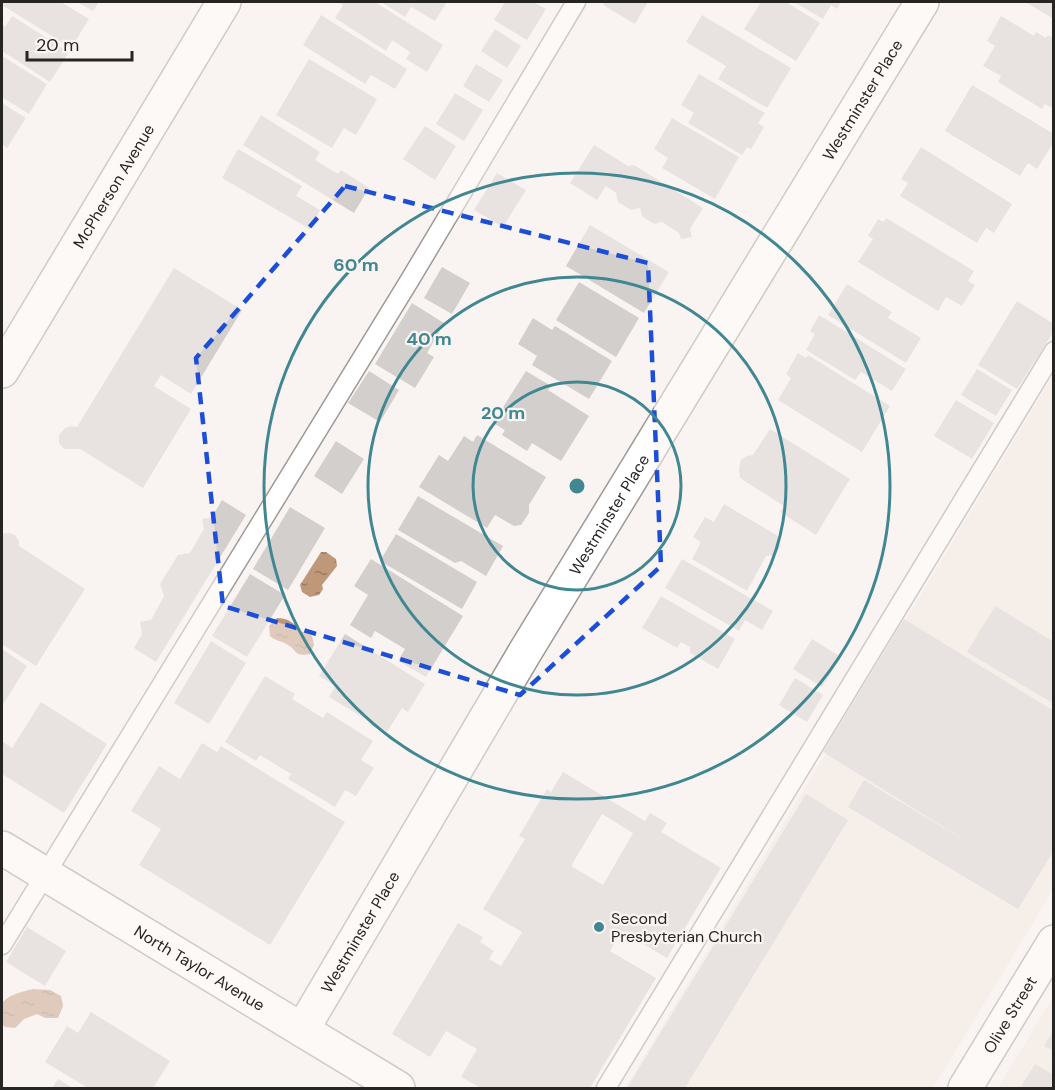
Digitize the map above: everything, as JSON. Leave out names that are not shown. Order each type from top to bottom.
[{"type":"street","name":"McPherson Avenue","points":[[2,370],[224,2]]},
{"type":"street","name":"Westminster Place","points":[[302,1030],[525,652],[922,2]]},
{"type":"street","name":"North Taylor Avenue","points":[[2,848],[398,1089]]},
{"type":"street","name":"Olive Street","points":[[965,1089],[1053,942]]},
{"type":"lane","points":[[2,945],[411,278],[576,2]]},
{"type":"lane","points":[[606,1089],[1053,351]]},
{"type":"highlighted area","points":[[345,186],[648,263],[661,566],[520,695],[223,606],[196,358]]},
{"type":"shaded area","points":[[1053,375],[1053,890],[933,1088],[625,1088]]},
{"type":"shaded area","points":[[1053,997],[1053,1088],[998,1088]]},
{"type":"water","points":[[321,552],[326,552],[336,559],[337,566],[322,585],[323,589],[319,595],[310,597],[302,592],[300,585]]},
{"type":"water","points":[[277,618],[288,620],[300,632],[307,632],[312,636],[314,645],[310,654],[299,654],[270,636],[269,626]]},
{"type":"water","points":[[33,989],[50,990],[61,996],[63,1006],[58,1018],[45,1018],[37,1014],[24,1019],[15,1028],[5,1027],[2,1024],[1,1014],[4,1001],[16,994]]},
{"type":"building","points":[[2,2],[61,2],[89,19],[71,48],[2,5]]},
{"type":"building","points":[[77,2],[99,2],[93,11]]},
{"type":"building","points":[[338,2],[375,2],[443,45],[427,72],[406,59],[410,52],[392,40],[386,51],[335,18],[343,5]]},
{"type":"building","points":[[381,2],[447,2],[435,21],[411,7],[405,17]]},
{"type":"building","points":[[505,2],[533,2],[546,9],[527,40],[494,20]]},
{"type":"building","points":[[605,2],[648,2],[635,24],[603,5]]},
{"type":"building","points":[[761,2],[786,2],[820,23],[796,61],[744,29]]},
{"type":"building","points":[[794,2],[841,2],[837,9],[831,5],[823,19]]},
{"type":"building","points":[[1025,2],[1054,2],[1054,19]]},
{"type":"building","points":[[321,15],[407,69],[395,89],[371,75],[365,84],[303,45]]},
{"type":"building","points":[[702,15],[791,68],[767,108],[718,79],[726,66],[686,42]]},
{"type":"building","points":[[12,16],[69,52],[50,82],[2,51],[2,24],[5,27]]},
{"type":"building","points":[[1001,16],[1034,36],[1036,32],[1046,38],[1048,35],[1054,39],[1054,109],[1045,104],[1042,109],[998,82],[1001,76],[983,66],[995,46],[987,41]]},
{"type":"building","points":[[495,29],[521,46],[507,68],[481,51]]},
{"type":"building","points":[[2,56],[47,84],[29,114],[2,97]]},
{"type":"building","points":[[309,59],[377,99],[356,135],[344,128],[332,148],[276,115]]},
{"type":"building","points":[[476,64],[503,80],[489,102],[463,86]]},
{"type":"building","points":[[699,74],[765,113],[758,123],[764,127],[751,149],[747,147],[742,155],[688,123],[694,113],[681,105]]},
{"type":"building","points":[[972,85],[1054,134],[1054,142],[1037,169],[1028,163],[1020,176],[945,131]]},
{"type":"building","points":[[455,93],[483,110],[464,141],[436,124]]},
{"type":"building","points":[[2,103],[26,118],[7,148],[2,144]]},
{"type":"building","points":[[261,115],[320,152],[315,160],[338,174],[341,170],[369,188],[354,213],[243,145]]},
{"type":"building","points":[[672,118],[739,157],[715,199],[662,168],[668,158],[654,149]]},
{"type":"building","points":[[425,126],[456,146],[435,180],[403,159]]},
{"type":"building","points":[[594,145],[628,166],[634,165],[703,208],[690,229],[692,237],[681,239],[679,233],[662,222],[654,224],[642,216],[640,208],[631,210],[618,202],[616,193],[606,186],[597,200],[570,183]]},
{"type":"building","points":[[921,147],[1012,204],[994,233],[986,228],[977,243],[900,196],[908,183],[901,179]]},
{"type":"building","points":[[238,149],[302,186],[296,196],[320,210],[310,229],[222,178]]},
{"type":"building","points":[[497,173],[526,190],[503,227],[474,210]]},
{"type":"building","points":[[886,218],[974,271],[968,281],[975,285],[962,306],[946,297],[938,311],[858,262],[873,239],[868,236],[878,219],[884,222]]},
{"type":"building","points":[[590,225],[669,272],[644,313],[566,266]]},
{"type":"building","points":[[442,267],[470,283],[452,314],[424,298]]},
{"type":"building","points":[[174,268],[242,310],[191,394],[161,375],[154,386],[191,409],[143,488],[80,449],[64,449],[59,443],[59,435],[65,428],[77,427]]},
{"type":"building","points":[[579,282],[639,318],[616,357],[556,320]]},
{"type":"building","points":[[847,284],[892,312],[888,318],[921,338],[906,363],[828,315]]},
{"type":"building","points":[[1017,301],[1054,324],[1054,331],[1017,389],[978,365]]},
{"type":"building","points":[[412,303],[444,323],[427,353],[434,357],[415,388],[375,364]]},
{"type":"building","points":[[819,315],[906,369],[892,391],[861,372],[855,380],[806,350],[815,334],[810,331]]},
{"type":"building","points":[[533,318],[552,330],[555,326],[612,361],[589,399],[532,365],[537,356],[518,344]]},
{"type":"building","points":[[798,353],[806,358],[808,355],[890,406],[862,452],[778,400],[791,378],[786,374]]},
{"type":"building","points":[[977,369],[1012,390],[996,416],[961,395]]},
{"type":"building","points":[[369,371],[399,390],[380,422],[348,403]]},
{"type":"building","points":[[526,371],[551,386],[548,390],[589,416],[561,461],[532,443],[527,451],[502,435],[505,430],[493,423]]},
{"type":"building","points":[[956,400],[994,423],[972,459],[934,436]]},
{"type":"building","points":[[770,429],[850,479],[816,535],[780,512],[784,506],[740,478],[741,460],[753,455]]},
{"type":"building","points":[[477,435],[546,477],[529,505],[529,513],[521,525],[514,526],[495,515],[487,528],[419,487],[439,455],[448,461],[464,436],[473,442]]},
{"type":"building","points":[[336,441],[364,459],[342,494],[314,476]]},
{"type":"building","points":[[418,496],[503,546],[486,576],[461,561],[455,563],[398,530]]},
{"type":"building","points":[[222,500],[246,515],[156,662],[134,648],[142,634],[140,622],[151,620],[164,596],[160,584],[178,555],[190,553],[204,529],[202,519],[212,517]]},
{"type":"building","points":[[724,504],[778,536],[781,546],[775,555],[766,556],[747,591],[692,559],[701,542],[693,537],[705,517],[714,522]]},
{"type":"building","points":[[290,507],[325,528],[288,590],[253,569]]},
{"type":"building","points":[[2,534],[15,535],[19,546],[85,589],[36,666],[3,645],[2,648]]},
{"type":"building","points":[[396,534],[477,582],[462,609],[380,561]]},
{"type":"building","points":[[371,559],[463,616],[426,677],[398,661],[405,649],[375,631],[371,638],[350,625],[368,595],[354,586]]},
{"type":"building","points":[[682,559],[773,611],[762,630],[745,620],[739,631],[665,588]]},
{"type":"building","points":[[250,574],[285,595],[247,657],[212,636]]},
{"type":"building","points":[[661,596],[735,639],[718,669],[690,653],[690,647],[681,642],[677,648],[642,628]]},
{"type":"building","points":[[995,606],[1054,642],[1054,704],[967,652]]},
{"type":"building","points":[[904,619],[1054,711],[1054,850],[1018,909],[848,807],[864,780],[979,849],[823,752]]},
{"type":"building","points":[[345,634],[425,684],[408,712],[402,708],[387,732],[329,697],[336,686],[319,676]]},
{"type":"building","points":[[812,639],[841,657],[822,687],[793,669]]},
{"type":"building","points":[[211,641],[246,663],[209,724],[174,703]]},
{"type":"building","points":[[2,649],[27,666],[2,706]]},
{"type":"building","points":[[265,676],[295,694],[292,699],[323,718],[327,712],[373,741],[361,760],[374,768],[356,796],[345,790],[335,807],[288,779],[291,774],[260,755],[256,761],[225,742]]},
{"type":"building","points":[[795,678],[823,695],[807,722],[779,705]]},
{"type":"building","points":[[41,702],[107,744],[64,813],[2,774],[2,741],[12,748]]},
{"type":"building","points":[[202,743],[217,752],[221,746],[345,822],[270,945],[139,865],[161,829],[131,811],[159,766],[180,779]]},
{"type":"building","name":"Second Presbyterian Church","points":[[563,772],[645,821],[650,813],[667,823],[661,832],[721,868],[667,958],[621,931],[610,951],[656,978],[590,1088],[481,1088],[461,1077],[477,1049],[446,1031],[430,1057],[392,1034],[458,923],[483,937],[480,942],[494,951],[489,959],[501,966],[522,932],[483,909],[525,839],[519,836],[547,789],[551,792]],"holes":[[[602,814],[633,833],[603,885],[571,866]]]},
{"type":"building","points":[[806,794],[848,820],[685,1088],[627,1088]]},
{"type":"building","points":[[27,927],[66,951],[45,986],[6,962]]},
{"type":"building","points":[[91,1012],[170,1061],[153,1088],[88,1088],[45,1062],[67,1026],[78,1033]]},
{"type":"building","points":[[1054,1030],[1054,1051],[1044,1046]]},
{"type":"building","points":[[1035,1064],[1054,1075],[1054,1088],[1020,1088]]},
{"type":"building","points":[[58,1079],[73,1088],[52,1088]]},
{"type":"place","name":"Second Presbyterian Church","points":[[599,927]]}]
